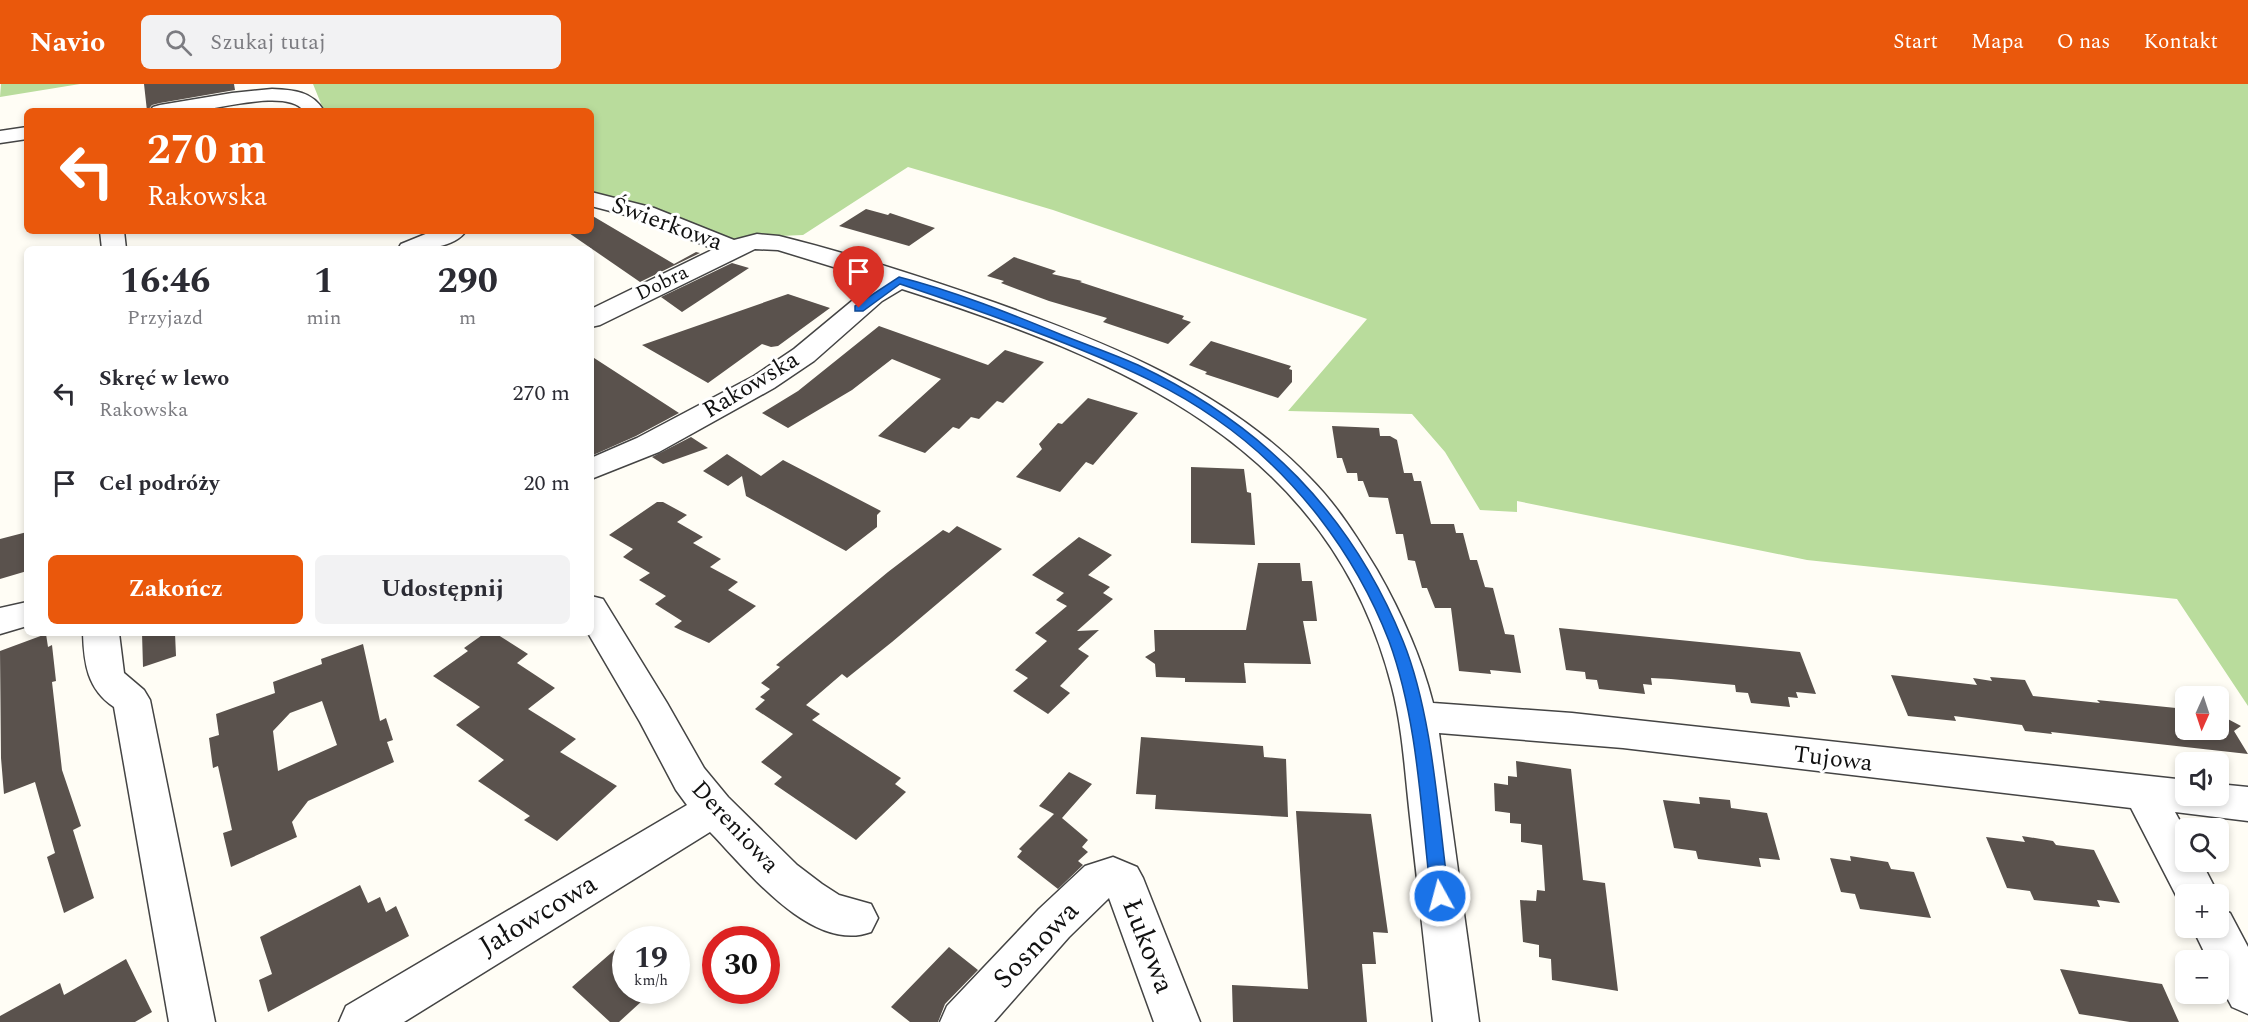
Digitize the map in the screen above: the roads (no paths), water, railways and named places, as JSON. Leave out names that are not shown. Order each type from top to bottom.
[{"type":"street","points":[[178,108],[240,98],[281,96],[299,98],[306,101],[312,108]]},
{"type":"street","points":[[0,137],[24,133]]},
{"type":"street","name":"Świerkowa","points":[[594,200],[615,203],[649,214],[734,248],[750,242],[766,242],[899,280],[1014,319],[1133,367],[1202,404],[1255,442],[1308,494],[1352,554],[1369,583],[1396,642],[1417,717],[1456,1022]]},
{"type":"street","points":[[417,246],[447,234]]},
{"type":"street","name":"Dobra","points":[[594,318],[734,248]]},
{"type":"street","name":"Rakowska","points":[[594,468],[648,445],[746,393],[785,368],[873,296],[899,280]]},
{"type":"street","name":"Dereniowa","points":[[594,613],[690,778],[714,809],[782,878],[807,898],[831,913],[856,918]]},
{"type":"street","points":[[0,621],[24,615]]},
{"type":"street","points":[[101,636],[103,668],[108,684],[131,700],[158,832],[192,1022]]},
{"type":"street","name":"Tujowa","points":[[1417,717],[1484,720],[1569,728],[1926,770],[2248,804]]},
{"type":"street","points":[[2144,792],[2192,884]]},
{"type":"street","name":"Jałowcowa","points":[[362,1022],[714,809]]},
{"type":"street","name":"Sosnowa","points":[[963,1022],[1054,923],[1100,879],[1113,876]]},
{"type":"street","name":"Łukowa","points":[[1113,876],[1122,880],[1128,891],[1177,1022]]},
{"type":"street","points":[[2220,938],[2248,992]]}]
